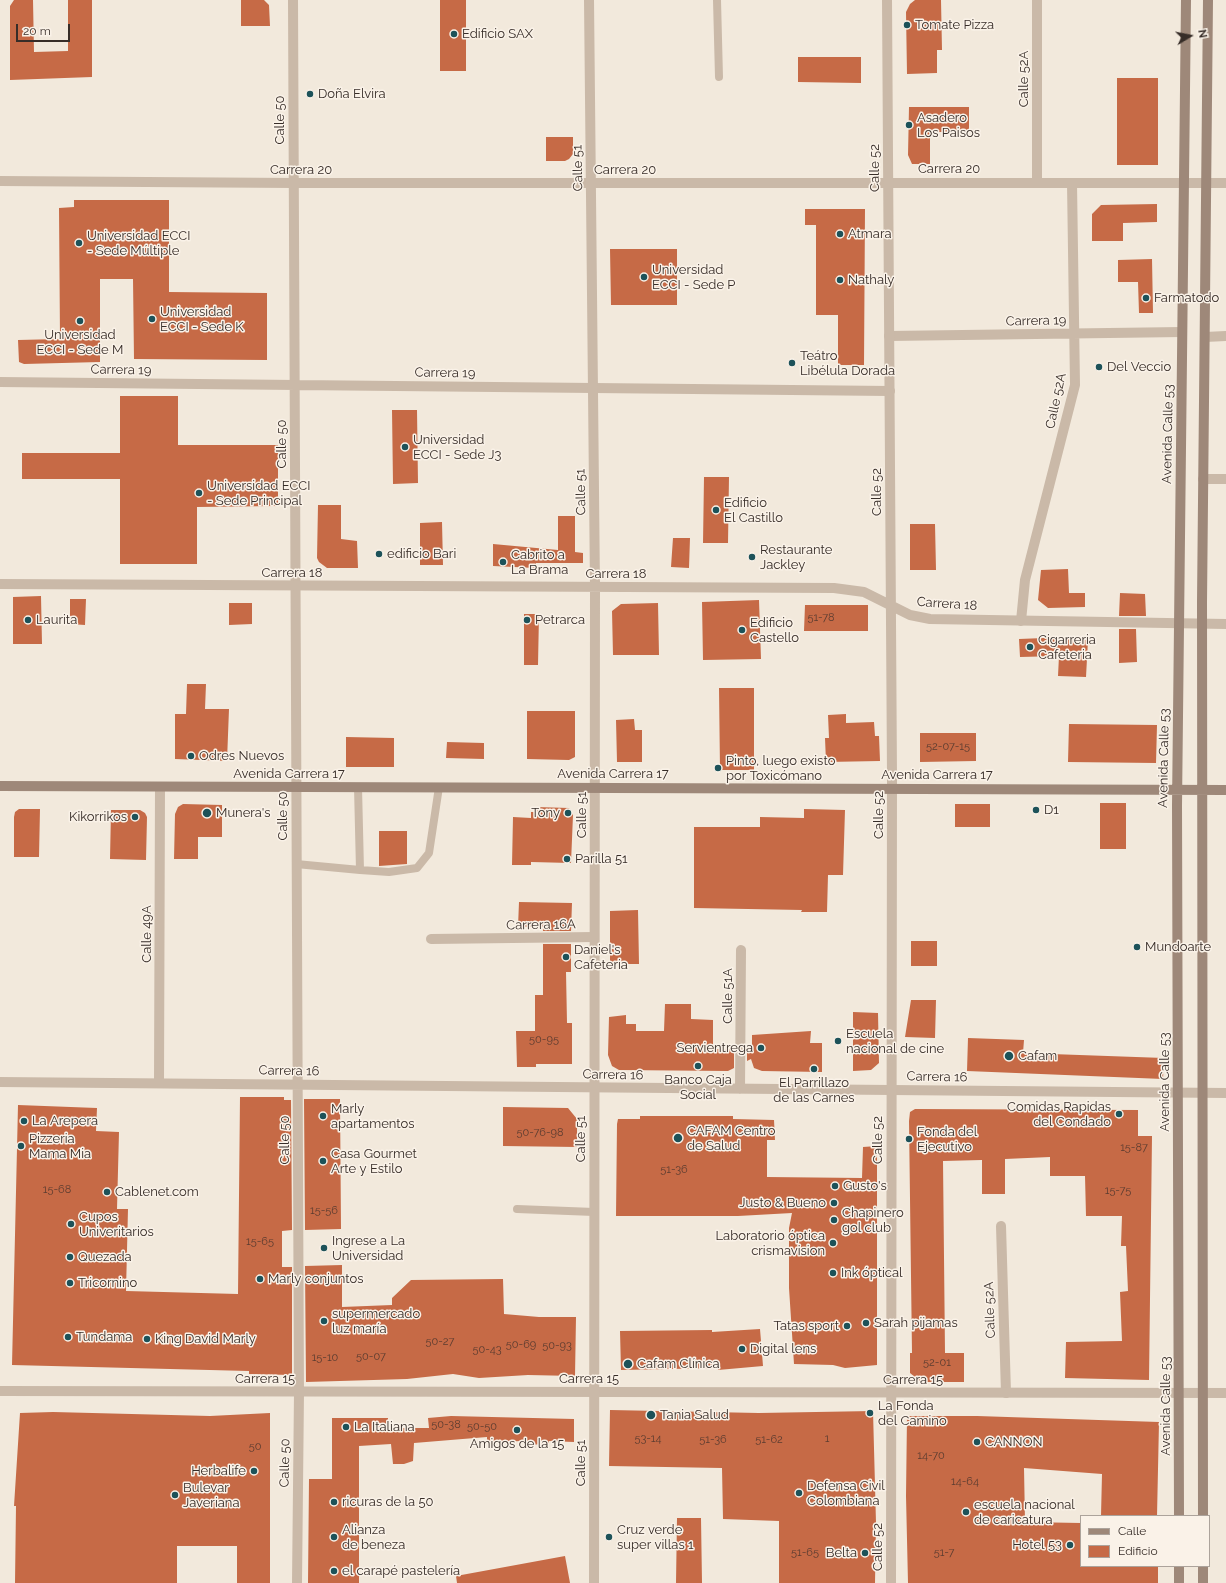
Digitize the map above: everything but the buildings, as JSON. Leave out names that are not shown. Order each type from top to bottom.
[{"type":"main road","name":"Avenida Calle 53","points":[[1179,1515],[1177,789],[1186,0]]},
{"type":"main road","points":[[1203,1515],[1202,624],[1208,0]]},
{"type":"main road","name":"Avenida Carrera 17","points":[[0,786],[1226,790]]},
{"type":"main road","points":[[1179,1567],[1179,1583]]},
{"type":"main road","points":[[1203,1567],[1203,1583]]},
{"type":"street","name":"Calle 50","points":[[292,0],[299,1392],[297,1583]]},
{"type":"street","name":"Calle 51","points":[[589,0],[595,587],[594,1583]]},
{"type":"street","name":"Calle 52","points":[[887,0],[892,788],[891,1583]]},
{"type":"street","name":"Calle 52A","points":[[1037,0],[1037,183]]},
{"type":"street","name":"Carrera 20","points":[[0,180],[591,184],[888,182],[1226,183]]},
{"type":"street","name":"Calle 52A","points":[[1022,621],[1025,580],[1075,385],[1072,183]]},
{"type":"street","name":"Carrera 19","points":[[889,336],[1182,332]]},
{"type":"street","points":[[1205,337],[1226,336]]},
{"type":"street","name":"Carrera 19","points":[[0,382],[890,391]]},
{"type":"street","points":[[1203,480],[1226,480]]},
{"type":"street","name":"Carrera 18","points":[[0,584],[834,588],[864,592],[910,615],[930,619],[1226,624]]},
{"type":"street","name":"Calle 49A","points":[[159,1082],[160,787]]},
{"type":"street","name":"Carrera 16A","points":[[431,939],[594,937]]},
{"type":"street","name":"Calle 51A","points":[[740,1089],[741,950]]},
{"type":"street","name":"Carrera 16","points":[[0,1082],[159,1082],[594,1088],[1226,1093]]},
{"type":"street","name":"Calle 52A","points":[[1001,1226],[1006,1393]]},
{"type":"street","name":"Carrera 15","points":[[0,1391],[1226,1393]]},
{"type":"lane","points":[[718,0],[719,77]]},
{"type":"lane","points":[[358,787],[360,870]]},
{"type":"lane","points":[[296,864],[389,872],[417,868],[429,853],[439,787]]},
{"type":"lane","points":[[517,1209],[594,1212]]},
{"type":"place","name":"Tomate Pizza","points":[[907,25]]},
{"type":"place","name":"Edificio SAX","points":[[454,34]]},
{"type":"place","name":"Doña Elvira","points":[[310,94]]},
{"type":"place","name":"Asadero Los Paisos","points":[[909,125]]},
{"type":"place","name":"Atmara","points":[[840,234]]},
{"type":"place","name":"Universidad ECCI - Sede Múltiple","points":[[79,243]]},
{"type":"place","name":"Universidad ECCI - Sede P","points":[[644,277]]},
{"type":"place","name":"Nathaly","points":[[840,280]]},
{"type":"place","name":"Farmatodo","points":[[1146,298]]},
{"type":"place","name":"Universidad ECCI - Sede K","points":[[152,319]]},
{"type":"place","name":"Universidad ECCI - Sede M","points":[[80,321]]},
{"type":"place","name":"Teátro Libélula Dorada","points":[[792,363]]},
{"type":"place","name":"Del Veccio","points":[[1099,367]]},
{"type":"place","name":"Universidad ECCI - Sede J3","points":[[405,447]]},
{"type":"place","name":"Universidad ECCI - Sede Principal","points":[[199,493]]},
{"type":"place","name":"Edificio El Castillo","points":[[716,510]]},
{"type":"place","name":"edificio Bari","points":[[379,554]]},
{"type":"place","name":"Restaurante Jackley","points":[[752,557]]},
{"type":"place","name":"Cabrito a La Brama","points":[[503,562]]},
{"type":"place","name":"Laurita","points":[[28,620]]},
{"type":"place","name":"Petrarca","points":[[527,620]]},
{"type":"place","name":"Edificio Castello","points":[[742,630]]},
{"type":"place","name":"Cigarreria Cafeteria","points":[[1030,647]]},
{"type":"place","name":"Odres Nuevos","points":[[191,756]]},
{"type":"place","name":"Pinto, luego existo por Toxicómano","points":[[718,768]]},
{"type":"place","name":"D1","points":[[1036,810]]},
{"type":"place","name":"Munera's","points":[[207,813]]},
{"type":"place","name":"Tony","points":[[568,813]]},
{"type":"place","name":"Kikorrikos","points":[[135,817]]},
{"type":"place","name":"Parilla 51","points":[[567,859]]},
{"type":"place","name":"Mundoarte","points":[[1137,947]]},
{"type":"place","name":"Daniel's Cafeteria","points":[[566,957]]},
{"type":"place","name":"Escuela nacional de cine","points":[[838,1041]]},
{"type":"place","name":"Servientrega","points":[[761,1048]]},
{"type":"place","name":"Cafam","points":[[1009,1056]]},
{"type":"place","name":"Banco Caja Social","points":[[698,1066]]},
{"type":"place","name":"El Parrillazo de las Carnes","points":[[814,1069]]},
{"type":"place","name":"Comidas Rapidas del Condado","points":[[1119,1114]]},
{"type":"place","name":"Marly apartamentos","points":[[323,1116]]},
{"type":"place","name":"La Arepera","points":[[24,1121]]},
{"type":"place","name":"CAFAM Centro de Salud","points":[[678,1138]]},
{"type":"place","name":"Fonda del Ejecutivo","points":[[909,1139]]},
{"type":"place","name":"Pizzeria Mama Mia","points":[[21,1146]]},
{"type":"place","name":"Casa Gourmet Arte y Estilo","points":[[323,1161]]},
{"type":"place","name":"Gusto's","points":[[835,1186]]},
{"type":"place","name":"Cablenet.com","points":[[107,1192]]},
{"type":"place","name":"Justo & Bueno","points":[[834,1203]]},
{"type":"place","name":"Chapinero gol club","points":[[834,1220]]},
{"type":"place","name":"Cupos Univeritarios","points":[[71,1224]]},
{"type":"place","name":"Laboratorio óptica crismavision","points":[[833,1243]]},
{"type":"place","name":"Ingrese a La Universidad","points":[[324,1248]]},
{"type":"place","name":"Quezada","points":[[70,1257]]},
{"type":"place","name":"Ink óptical","points":[[833,1273]]},
{"type":"place","name":"Marly conjuntos","points":[[260,1279]]},
{"type":"place","name":"Tricornino","points":[[70,1283]]},
{"type":"place","name":"supermercado luz maría","points":[[324,1321]]},
{"type":"place","name":"Sarah pijamas","points":[[866,1323]]},
{"type":"place","name":"Tatas sport","points":[[847,1326]]},
{"type":"place","name":"Tundama","points":[[68,1337]]},
{"type":"place","name":"King David Marly","points":[[147,1339]]},
{"type":"place","name":"Digital lens","points":[[742,1349]]},
{"type":"place","name":"Cafam Clínica","points":[[628,1364]]},
{"type":"place","name":"La Fonda del Camino","points":[[870,1413]]},
{"type":"place","name":"Tania Salud","points":[[651,1415]]},
{"type":"place","name":"La Italiana","points":[[346,1427]]},
{"type":"place","name":"Amigos de la 15","points":[[517,1430]]},
{"type":"place","name":"CANNON","points":[[977,1442]]},
{"type":"place","name":"Herbalife","points":[[254,1471]]},
{"type":"place","name":"Defensa Civil Colombiana","points":[[799,1493]]},
{"type":"place","name":"Bulevar Javeriana","points":[[175,1495]]},
{"type":"place","name":"ricuras de la 50","points":[[334,1502]]},
{"type":"place","name":"escuela nacional de caricatura","points":[[966,1512]]},
{"type":"place","name":"Alianza de beneza","points":[[334,1537]]},
{"type":"place","name":"Cruz verde super villas 1","points":[[609,1537]]},
{"type":"place","name":"Hotel 53","points":[[1070,1545]]},
{"type":"place","name":"Belta","points":[[865,1553]]},
{"type":"place","name":"el carapé pastelería","points":[[334,1571]]}]
